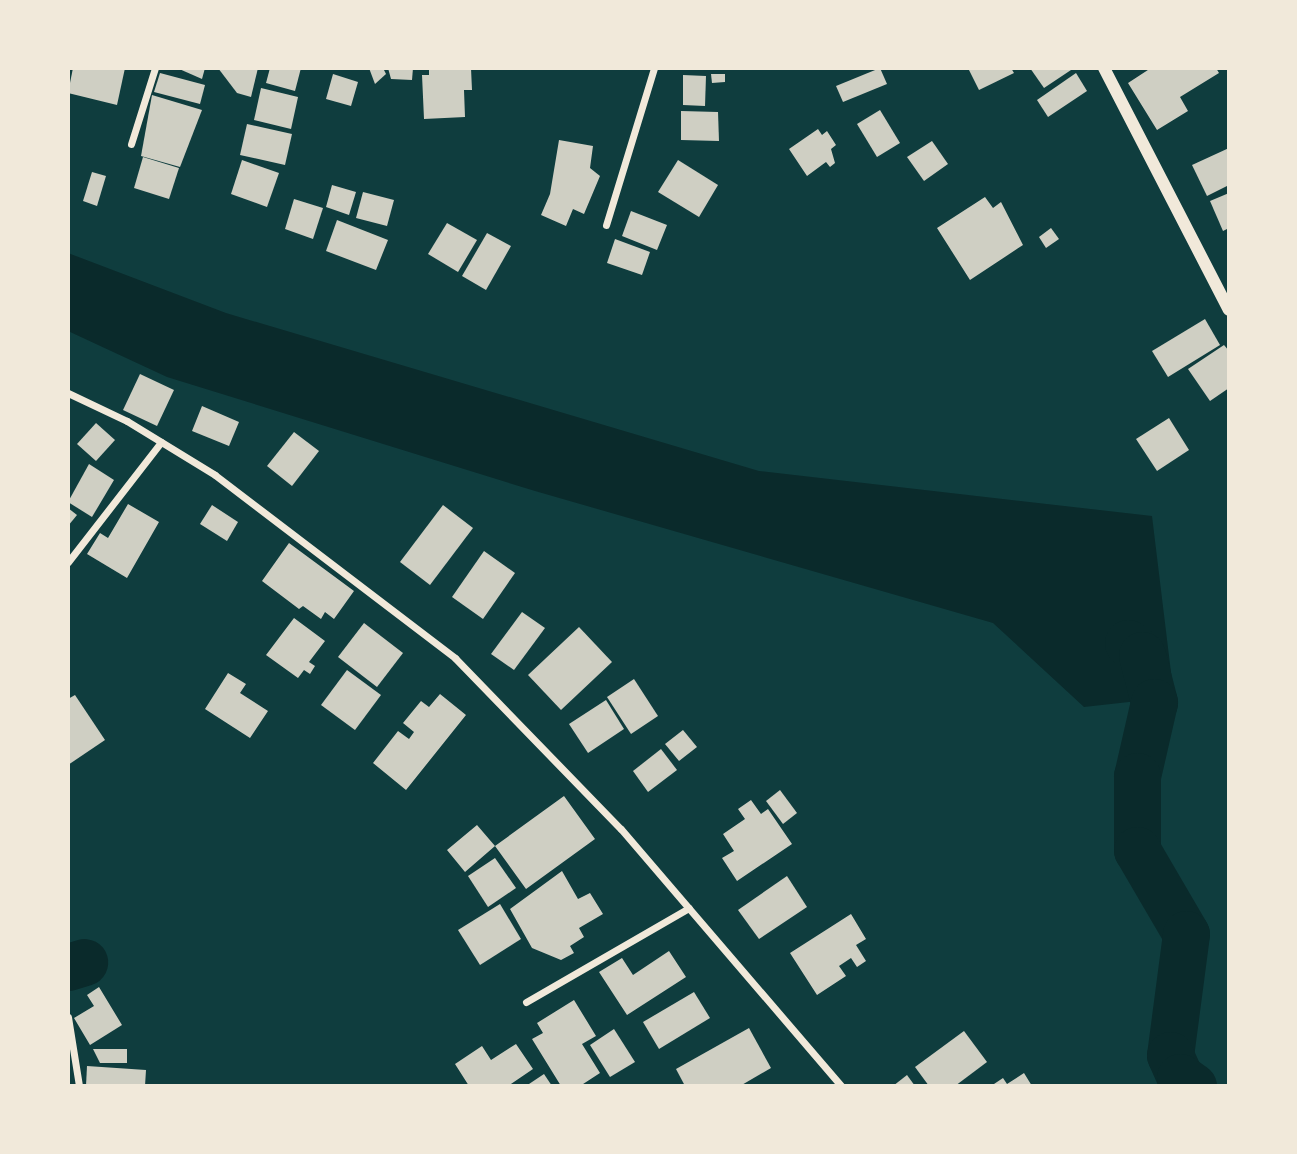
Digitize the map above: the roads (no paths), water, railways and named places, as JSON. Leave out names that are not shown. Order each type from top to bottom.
[{"type":"street","points":[[131,144],[155,68]]},
{"type":"street","points":[[606,225],[654,68]]},
{"type":"street","points":[[1104,68],[1229,310]]},
{"type":"street","points":[[68,393],[161,442],[251,500],[455,659],[621,830],[841,1086]]},
{"type":"street","points":[[68,562],[161,442]]},
{"type":"street","points":[[526,1002],[689,908]]},
{"type":"street","points":[[68,1017],[79,1086]]},
{"type":"water","points":[[68,253],[226,313],[759,471],[1152,516],[1174,697],[1084,707],[993,623],[535,491],[167,377],[68,331]]},
{"type":"waterway","points":[[1128,643],[1142,655],[1154,702],[1137,776],[1137,850],[1186,934],[1170,1055],[1180,1077],[1193,1086]]},
{"type":"waterway","points":[[68,967],[84,962]]}]
